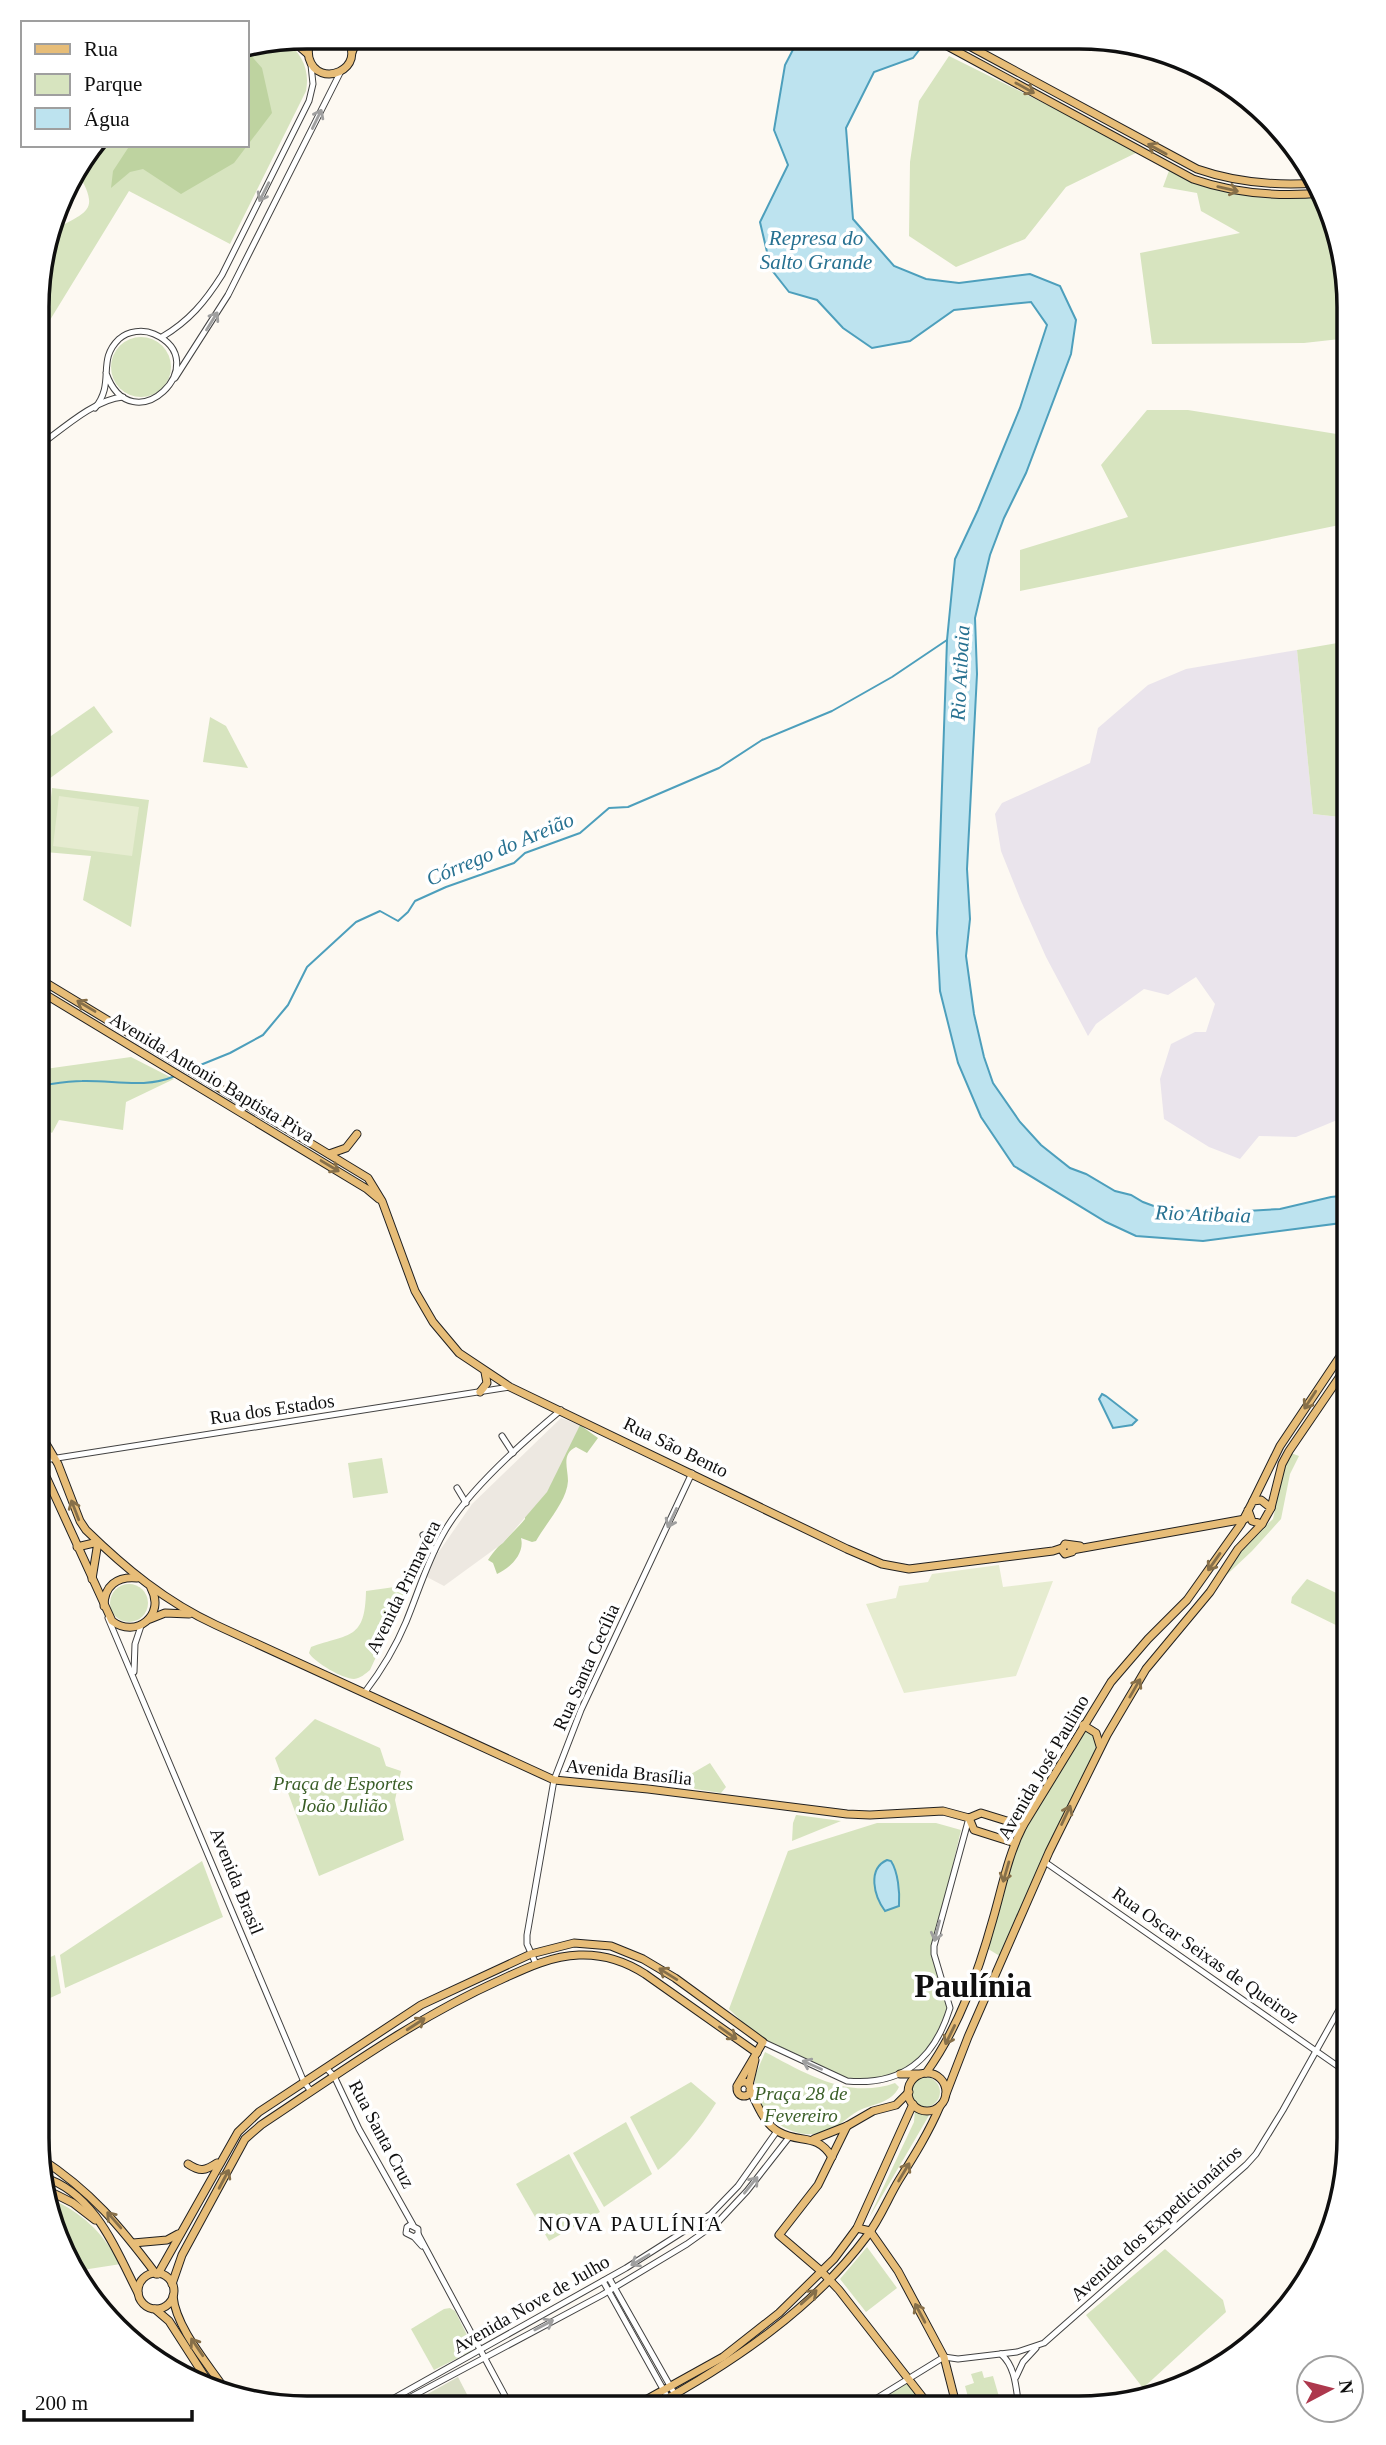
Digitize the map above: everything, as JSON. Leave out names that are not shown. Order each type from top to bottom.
[{"type":"main road","points":[[301,49],[320,72],[334,74],[347,66],[354,49]]},
{"type":"main road","points":[[308,49],[309,58]]},
{"type":"main road","points":[[351,49],[352,53]]},
{"type":"main road","points":[[952,49],[1194,179],[1259,195],[1310,193]]},
{"type":"main road","points":[[976,49],[1197,169],[1233,180],[1261,184],[1305,183]]},
{"type":"main road","name":"Avenida Antonio Baptista Piva","points":[[49,985],[368,1178]]},
{"type":"main road","name":"Avenida Antonio Baptista Piva","points":[[49,997],[382,1201]]},
{"type":"main road","points":[[164,1066],[169,1056]]},
{"type":"main road","points":[[247,1116],[253,1107]]},
{"type":"main road","points":[[329,1154],[346,1148],[357,1134]]},
{"type":"main road","name":"Rua São Bento","points":[[368,1178],[382,1201],[406,1269],[433,1322],[459,1353],[510,1387],[847,1549],[895,1568],[945,1566],[1248,1520]]},
{"type":"main road","points":[[1337,1361],[1280,1446],[1248,1510],[1248,1520],[1262,1524],[1271,1508],[1282,1464],[1337,1381]]},
{"type":"main road","points":[[480,1392],[487,1383],[485,1371]]},
{"type":"main road","points":[[49,1449],[80,1521],[98,1542],[137,1578],[150,1586],[155,1604],[148,1620],[141,1626],[124,1628],[106,1611],[107,1590],[120,1579],[137,1578]]},
{"type":"main road","name":"Avenida Brasil","points":[[49,1484],[106,1611]]},
{"type":"main road","points":[[1253,1502],[1261,1500],[1271,1508]]},
{"type":"main road","name":"Avenida José Paulino","points":[[925,2073],[950,2036],[971,1987],[1015,1843],[1023,1826],[1111,1682],[1186,1600],[1248,1520]]},
{"type":"main road","name":"Avenida José Paulino","points":[[946,2094],[968,2037],[1045,1862],[1100,1746],[1146,1669],[1210,1592],[1238,1549],[1262,1524]]},
{"type":"main road","points":[[78,1547],[98,1542]]},
{"type":"main road","points":[[92,1580],[98,1542]]},
{"type":"main road","name":"Avenida Brasília","points":[[150,1586],[194,1615],[554,1780],[870,1815],[943,1811],[970,1818],[981,1813],[1023,1826]]},
{"type":"main road","name":"Avenida Brasília","points":[[148,1620],[165,1613],[194,1615]]},
{"type":"main road","points":[[1083,1726],[1096,1732],[1100,1746]]},
{"type":"main road","points":[[772,1805],[783,1795]]},
{"type":"main road","name":"Avenida Brasília","points":[[970,1818],[974,1830],[1015,1843]]},
{"type":"main road","points":[[157,2274],[237,2132],[259,2112],[437,1996],[531,1954],[562,1945],[591,1943],[620,1948],[643,1959],[763,2042],[737,2086],[737,2091],[742,2096],[758,2106]]},
{"type":"main road","points":[[219,2380],[175,2311],[172,2284],[183,2255],[245,2139],[334,2076],[449,2004],[536,1964],[572,1955],[609,1957],[637,1969],[757,2053]]},
{"type":"main road","points":[[637,1969],[643,1959]]},
{"type":"main road","points":[[684,2001],[691,1997],[690,1989]]},
{"type":"main road","points":[[449,2004],[450,1990]]},
{"type":"main road","points":[[437,1996],[449,2004]]},
{"type":"main road","points":[[697,2011],[697,2003],[705,2001]]},
{"type":"main road","points":[[377,2034],[384,2044]]},
{"type":"main road","points":[[742,2096],[748,2095],[757,2053]]},
{"type":"main road","points":[[814,2139],[847,2126],[873,2111],[901,2103],[914,2079],[925,2073]]},
{"type":"main road","points":[[672,2396],[727,2363],[784,2319],[829,2280],[870,2231],[927,2135],[946,2094],[943,2082],[938,2077],[925,2073],[900,2074]]},
{"type":"main road","points":[[737,2086],[743,2082],[750,2087],[758,2106],[777,2131],[790,2136],[814,2139],[822,2144],[832,2157]]},
{"type":"main road","points":[[909,2092],[913,2104],[923,2110],[940,2106]]},
{"type":"main road","points":[[653,2396],[723,2357],[779,2313],[821,2271],[858,2228],[913,2104]]},
{"type":"main road","points":[[259,2112],[265,2123]]},
{"type":"main road","points":[[847,2126],[818,2185],[779,2235],[829,2280],[921,2396]]},
{"type":"main road","points":[[188,2164],[198,2170],[205,2170],[220,2161]]},
{"type":"main road","points":[[51,2165],[84,2189],[157,2274]]},
{"type":"main road","points":[[53,2181],[71,2191],[89,2207],[104,2228],[143,2303],[169,2321],[204,2374]]},
{"type":"main road","points":[[55,2194],[73,2203],[104,2228]]},
{"type":"main road","points":[[201,2195],[205,2214]]},
{"type":"main road","points":[[194,2207],[205,2214]]},
{"type":"main road","points":[[858,2228],[870,2231],[898,2272],[944,2357],[954,2396]]},
{"type":"main road","points":[[133,2244],[167,2240],[181,2231]]},
{"type":"main road","points":[[138,2293],[145,2277],[157,2274],[164,2276],[172,2284]]},
{"type":"main road","points":[[155,2309],[166,2306],[173,2296]]},
{"type":"street","points":[[162,337],[176,329],[206,301],[222,275],[309,101],[313,84],[309,58]]},
{"type":"street","points":[[106,373],[110,383],[124,397],[137,402],[149,401],[169,388],[228,295],[341,71]]},
{"type":"street","points":[[95,408],[104,395],[107,359],[112,346],[122,336],[135,331],[149,331],[162,337],[172,348],[176,363],[175,378]]},
{"type":"street","points":[[49,438],[95,408],[115,398],[124,397]]},
{"type":"street","name":"Rua dos Estados","points":[[49,1459],[510,1387]]},
{"type":"street","name":"Avenida Primavera","points":[[365,1692],[404,1626],[444,1531],[513,1453],[561,1410]]},
{"type":"street","points":[[502,1436],[513,1453]]},
{"type":"street","name":"Rua Santa Cecília","points":[[536,1964],[527,1935],[554,1780],[581,1710],[692,1473]]},
{"type":"street","points":[[457,1488],[466,1503]]},
{"type":"street","points":[[423,1535],[434,1551]]},
{"type":"street","name":"Avenida Brasil","points":[[106,1611],[304,2082]]},
{"type":"street","name":"Avenida Brasil","points":[[134,1675],[135,1644],[141,1626]]},
{"type":"street","points":[[763,2042],[848,2081],[876,2081],[900,2074],[921,2061],[929,2052],[950,2008],[934,1946],[970,1818]]},
{"type":"street","name":"Rua Oscar Seixas de Queiroz","points":[[1045,1862],[1337,2066]]},
{"type":"street","name":"Avenida dos Expedicionários","points":[[944,2357],[958,2359],[1017,2352],[1044,2343],[1090,2304],[1256,2154],[1337,2013]]},
{"type":"street","name":"Rua Santa Cruz","points":[[326,2068],[334,2076],[410,2225]]},
{"type":"street","points":[[304,2082],[310,2090],[317,2088]]},
{"type":"street","name":"Avenida Nove de Julho","points":[[398,2396],[606,2279],[711,2214],[738,2186],[777,2131]]},
{"type":"street","name":"Avenida Nove de Julho","points":[[413,2396],[612,2290],[718,2222],[747,2191],[790,2136]]},
{"type":"street","points":[[416,2236],[406,2233],[410,2225],[418,2228],[416,2236],[505,2396]]},
{"type":"street","points":[[606,2279],[672,2396]]},
{"type":"street","points":[[1014,2380],[1023,2362],[1044,2343]]},
{"type":"street","points":[[1001,2354],[1009,2362],[1017,2396]]},
{"type":"street","points":[[880,2396],[944,2357]]},
{"type":"shaded area","points":[[1297,650],[1313,814],[1337,817],[1337,1120],[1296,1137],[1259,1136],[1240,1159],[1209,1147],[1164,1119],[1160,1079],[1171,1044],[1195,1032],[1206,1032],[1215,1004],[1196,977],[1168,995],[1144,989],[1096,1024],[1088,1036],[1046,957],[1021,901],[1001,851],[995,814],[1002,803],[1090,763],[1098,728],[1148,685],[1186,669]]},
{"type":"shaded area","points":[[561,1418],[580,1425],[547,1492],[503,1543],[444,1586],[425,1576],[429,1566],[472,1504]]},
{"type":"green space","points":[[273,51],[296,51],[306,69],[306,91],[230,244],[129,191],[49,322],[51,273],[58,240],[63,225],[87,209],[88,195],[82,181],[92,163],[105,147],[248,147],[248,56]]},
{"type":"green space","points":[[251,55],[262,68],[272,113],[248,145],[248,56]]},
{"type":"green space","points":[[949,56],[1140,151],[1066,187],[1025,239],[956,267],[909,236],[910,162],[919,101]]},
{"type":"green space","points":[[129,147],[246,147],[234,163],[181,194],[143,169],[130,172],[111,188],[113,171]]},
{"type":"green space","points":[[1170,168],[1231,190],[1310,193],[1332,256],[1337,339],[1304,343],[1152,344],[1140,253],[1240,233],[1201,211],[1197,193],[1163,187]]},
{"type":"green space","points":[[135,337],[147,337],[166,350],[171,367],[169,379],[158,392],[147,397],[135,397],[116,384],[111,373],[111,361],[124,342]]},
{"type":"green space","points":[[1147,410],[1188,410],[1337,434],[1337,525],[1020,591],[1020,550],[1128,517],[1101,465]]},
{"type":"green space","points":[[1337,643],[1337,817],[1313,814],[1297,650]]},
{"type":"green space","points":[[94,706],[113,732],[49,779],[49,737]]},
{"type":"green space","points":[[210,717],[226,726],[248,768],[203,762]]},
{"type":"green space","points":[[52,788],[149,800],[131,927],[83,900],[91,856],[49,852]]},
{"type":"green space","points":[[59,796],[139,807],[132,856],[53,846]]},
{"type":"green space","points":[[131,1057],[174,1079],[126,1102],[123,1130],[59,1120],[52,1133],[49,1131],[49,1068]]},
{"type":"green space","points":[[580,1425],[598,1438],[587,1453],[576,1447],[568,1453],[567,1489],[560,1504],[536,1541],[521,1538],[519,1555],[497,1574],[493,1563],[488,1560],[525,1519],[524,1509],[571,1429]]},
{"type":"green space","points":[[1291,1453],[1299,1456],[1290,1474],[1281,1519],[1252,1551],[1201,1599],[1246,1543],[1273,1519],[1285,1464]]},
{"type":"green space","points":[[382,1458],[388,1493],[353,1498],[348,1463]]},
{"type":"green space","points":[[999,1565],[1003,1587],[1053,1581],[1016,1676],[904,1693],[866,1604],[896,1598],[899,1586],[928,1582],[932,1574]]},
{"type":"green space","points":[[1307,1579],[1337,1593],[1337,1626],[1291,1603],[1292,1597]]},
{"type":"green space","points":[[129,1584],[142,1590],[148,1603],[142,1616],[129,1622],[116,1616],[110,1603],[116,1590]]},
{"type":"green space","points":[[409,1585],[370,1670],[363,1676],[354,1679],[343,1676],[309,1653],[311,1647],[345,1636],[358,1627],[365,1607],[366,1591]]},
{"type":"green space","name":"Praça de Esportes João Julião","points":[[315,1719],[380,1748],[386,1766],[401,1771],[395,1800],[404,1840],[319,1876],[275,1758]]},
{"type":"green space","points":[[1083,1725],[1092,1730],[1100,1746],[1003,1958],[985,1947],[1015,1843]]},
{"type":"green space","points":[[710,1763],[726,1787],[721,1793],[695,1789],[690,1784],[691,1774]]},
{"type":"green space","points":[[796,1815],[841,1821],[792,1841]]},
{"type":"green space","points":[[877,1823],[936,1823],[961,1830],[934,1946],[949,2000],[948,2014],[921,2061],[889,2079],[847,2081],[763,2042],[729,2009],[788,1851]]},
{"type":"green space","points":[[202,1861],[223,1917],[65,1988],[60,1955]]},
{"type":"green space","points":[[55,1955],[61,1993],[49,1998],[49,1958]]},
{"type":"green space","name":"Praça 28 de Fevereiro","points":[[765,2052],[827,2082],[860,2088],[895,2083],[899,2087],[892,2097],[858,2111],[826,2132],[801,2133],[779,2124],[762,2106],[757,2095],[755,2079]]},
{"type":"green space","points":[[925,2077],[935,2082],[940,2092],[935,2102],[925,2107],[915,2102],[910,2092],[915,2082]]},
{"type":"green space","points":[[691,2082],[716,2103],[690,2139],[658,2170],[630,2117]]},
{"type":"green space","points":[[915,2109],[920,2114],[931,2112],[869,2218],[914,2122]]},
{"type":"green space","points":[[626,2122],[652,2174],[604,2207],[573,2153]]},
{"type":"green space","points":[[569,2154],[600,2212],[549,2241],[516,2184]]},
{"type":"green space","points":[[57,2202],[90,2224],[121,2264],[85,2270],[69,2237]]},
{"type":"green space","points":[[867,2247],[897,2288],[866,2312],[840,2279]]},
{"type":"green space","points":[[1165,2249],[1223,2300],[1226,2312],[1143,2388],[1086,2315]]},
{"type":"green space","points":[[444,2309],[455,2311],[473,2347],[470,2352],[434,2370],[411,2329]]},
{"type":"green space","points":[[982,2371],[984,2378],[993,2376],[999,2396],[968,2396],[965,2386],[974,2383],[971,2374]]},
{"type":"green space","points":[[458,2377],[468,2396],[424,2396]]},
{"type":"green space","points":[[907,2379],[921,2396],[880,2396]]},
{"type":"water","name":"Represa do Salto Grande","points":[[793,49],[920,49],[913,58],[874,72],[846,128],[853,219],[894,266],[926,279],[959,283],[1030,274],[1060,286],[1076,320],[1071,354],[1026,473],[990,555],[975,618],[977,674],[967,869],[970,919],[966,956],[974,1014],[993,1083],[1020,1122],[1041,1145],[1070,1168],[1115,1191],[1159,1208],[1212,1213],[1280,1209],[1337,1196],[1337,1224],[1203,1241],[1136,1236],[1106,1222],[1014,1166],[981,1117],[958,1063],[940,991],[937,933],[947,640],[955,559],[1020,408],[1047,325],[1031,302],[954,310],[910,341],[872,348],[843,328],[817,300],[789,292],[771,269],[760,222],[788,165],[774,130],[785,65]]},
{"type":"water","points":[[1102,1394],[1137,1420],[1132,1425],[1113,1428],[1099,1399]]},
{"type":"water","points":[[887,1860],[891,1861],[898,1882],[899,1906],[885,1911],[874,1883],[877,1870]]},
{"type":"waterway","name":"Córrego do Areião","points":[[193,1068],[230,1053],[263,1035],[288,1005],[307,967],[356,922],[380,911],[398,921],[415,901],[514,863],[525,853],[580,833],[609,808],[628,807],[719,768],[762,740],[832,711],[892,677],[947,640]]},
{"type":"waterway","name":"Córrego do Areião","points":[[49,1085],[77,1081],[141,1083],[175,1076]]},
{"type":"district","name":"Paulínia","points":[[973,1986]]},
{"type":"district","name":"NOVA PAULÍNIA","points":[[631,2224]]},
{"type":"water label","name":"Rio Atibaia","points":[[960,673]]},
{"type":"water label","name":"Rio Atibaia","points":[[1203,1214]]}]
